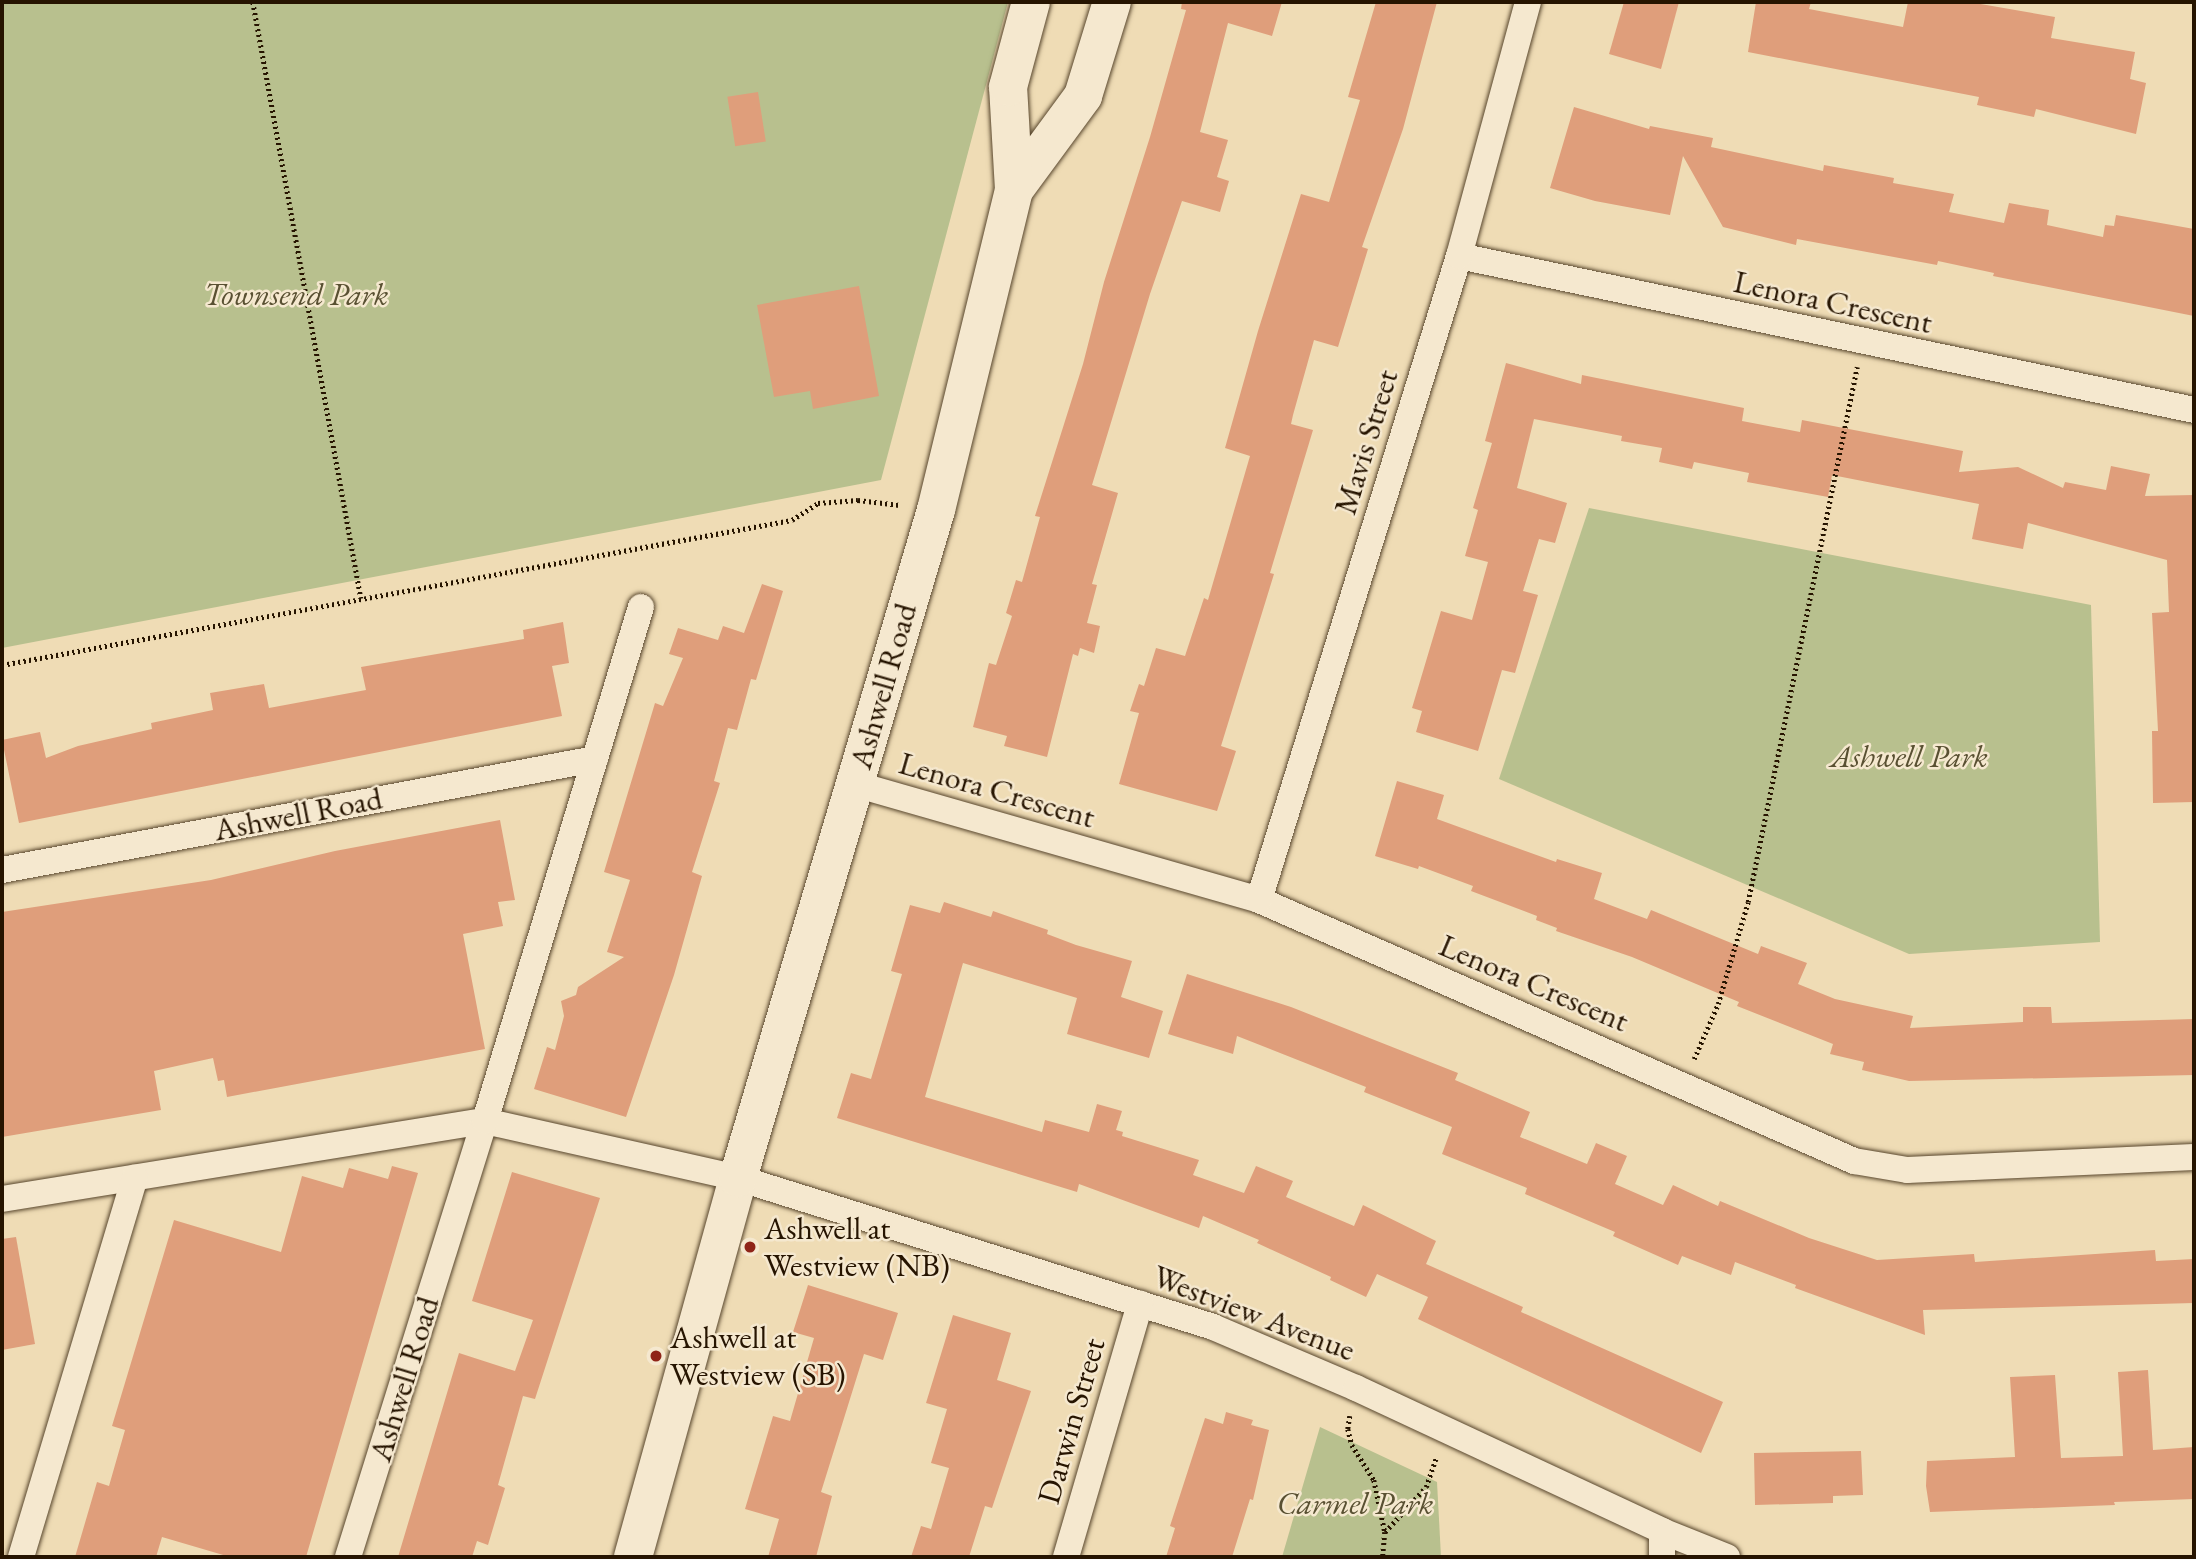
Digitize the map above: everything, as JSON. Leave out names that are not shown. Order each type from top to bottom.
[{"type":"street","name":"Ashwell Road","points":[[633,1557],[738,1178],[936,510],[1014,190],[1008,87],[1031,2]]},
{"type":"street","name":"Ashwell Road","points":[[1014,190],[1083,96],[1112,2]]},
{"type":"street","name":"Mavis Street","points":[[1259,900],[1459,256],[1528,2]]},
{"type":"street","name":"Lenora Crescent","points":[[1459,256],[2194,410]]},
{"type":"street","name":"Ashwell Road","points":[[348,1557],[485,1121],[641,607]]},
{"type":"street","name":"Ashwell Road","points":[[2,870],[595,758]]},
{"type":"street","name":"Lenora Crescent","points":[[855,784],[1259,900],[1854,1161],[1907,1170],[2194,1157]]},
{"type":"street","points":[[2,1199],[485,1121],[738,1178]]},
{"type":"street","points":[[21,1557],[135,1178]]},
{"type":"street","name":"Westview Avenue","points":[[738,1178],[1213,1327],[1356,1388],[1662,1531],[1727,1557]]},
{"type":"street","name":"Darwin Street","points":[[1066,1557],[1140,1304]]},
{"type":"street","points":[[1662,1531],[1662,1557]]},
{"type":"path","points":[[253,2],[361,598]]},
{"type":"path","points":[[1683,1084],[1718,1004],[1748,902],[1862,342]]},
{"type":"path","points":[[2,665],[792,520],[818,503],[858,500],[936,510]]},
{"type":"path","points":[[1356,1388],[1348,1429],[1352,1445],[1374,1480],[1385,1532],[1383,1557]]},
{"type":"path","points":[[1385,1532],[1426,1487],[1445,1431]]},
{"type":"green space","name":"Townsend Park","points":[[2,2],[1008,2],[881,480],[2,648]]},
{"type":"green space","name":"Ashwell Park","points":[[1589,508],[2091,605],[2100,942],[1909,954],[1499,779]]},
{"type":"green space","name":"Carmel Park","points":[[1320,1427],[1437,1482],[1441,1557],[1282,1557]]},
{"type":"building","points":[[1182,2],[1282,2],[1272,36],[1228,23],[1200,132],[1228,140],[1217,177],[1229,181],[1220,212],[1182,201],[1150,294],[1092,485],[1118,493],[1092,584],[1097,585],[1087,623],[1100,626],[1094,653],[1080,648],[1078,656],[1073,654],[1047,757],[1004,746],[1007,736],[973,727],[989,663],[996,665],[1012,616],[1006,613],[1016,580],[1022,582],[1040,517],[1035,516],[1083,364],[1104,282],[1150,137],[1186,10],[1181,9]]},
{"type":"building","points":[[1376,2],[1437,2],[1403,129],[1362,247],[1368,249],[1338,347],[1314,340],[1293,415],[1291,424],[1313,430],[1270,573],[1274,574],[1221,746],[1236,751],[1217,811],[1119,784],[1139,713],[1130,711],[1139,684],[1144,686],[1156,648],[1185,656],[1204,598],[1208,600],[1250,456],[1225,448],[1301,194],[1329,202],[1360,100],[1348,97]]},
{"type":"building","points":[[1624,2],[1679,2],[1661,69],[1609,54]]},
{"type":"building","points":[[1756,2],[1811,2],[1809,9],[1903,27],[1908,2],[1969,2],[2055,17],[2051,38],[2135,52],[2130,79],[2146,83],[2136,134],[2036,109],[2034,117],[1977,105],[1979,97],[1748,52]]},
{"type":"building","points":[[758,92],[766,141],[735,146],[727,97]]},
{"type":"building","points":[[1574,107],[1649,129],[1650,126],[1713,138],[1711,147],[1823,171],[1824,165],[1894,178],[1893,183],[1954,194],[1949,212],[2004,223],[2009,203],[2049,210],[2047,225],[2103,237],[2105,225],[2114,226],[2116,215],[2194,229],[2194,316],[1993,276],[1994,273],[1938,261],[1937,265],[1797,239],[1796,245],[1723,227],[1683,156],[1670,215],[1595,201],[1550,188]]},
{"type":"building","points":[[859,286],[879,396],[813,409],[810,391],[774,397],[757,305]]},
{"type":"building","points":[[1506,363],[1581,384],[1582,375],[1744,408],[1742,421],[1800,432],[1802,420],[1963,451],[1959,472],[2018,467],[2063,488],[2065,482],[2106,490],[2111,466],[2150,474],[2145,496],[2194,495],[2194,802],[2153,803],[2152,731],[2158,731],[2152,613],[2169,612],[2167,560],[2028,523],[2023,549],[1972,539],[1979,504],[1832,475],[1828,497],[1747,482],[1749,473],[1694,462],[1692,469],[1659,462],[1662,448],[1621,441],[1622,436],[1534,419],[1517,488],[1567,503],[1555,543],[1539,539],[1523,591],[1538,595],[1515,673],[1502,670],[1478,751],[1416,732],[1422,711],[1412,708],[1441,611],[1472,620],[1488,562],[1465,556],[1478,510],[1473,508],[1492,443],[1485,441]]},
{"type":"building","points":[[762,584],[783,591],[756,680],[751,679],[737,730],[728,728],[714,781],[720,783],[692,872],[702,876],[674,975],[626,1117],[534,1089],[547,1047],[555,1050],[564,1016],[561,1001],[576,995],[578,987],[624,957],[607,952],[630,880],[604,872],[655,703],[663,706],[683,658],[669,654],[678,628],[718,640],[723,626],[744,633]]},
{"type":"building","points":[[563,622],[569,663],[552,666],[562,716],[19,823],[2,740],[40,732],[46,758],[78,746],[152,729],[151,723],[213,710],[210,693],[264,684],[269,708],[366,690],[361,667],[524,639],[523,630]]},
{"type":"building","points":[[1397,781],[1444,795],[1437,819],[1556,862],[1557,859],[1602,873],[1594,899],[1647,919],[1651,910],[1758,954],[1761,946],[1807,963],[1798,984],[1835,999],[1913,1016],[1910,1028],[2023,1022],[2023,1007],[2051,1007],[2052,1023],[2194,1019],[2194,1075],[1909,1081],[1862,1070],[1864,1062],[1830,1054],[1833,1044],[1737,1006],[1739,1002],[1632,957],[1556,931],[1557,928],[1536,920],[1537,916],[1471,891],[1473,886],[1419,866],[1418,869],[1375,856]]},
{"type":"building","points":[[500,820],[515,900],[498,902],[503,926],[463,934],[485,1049],[227,1097],[224,1080],[218,1081],[213,1058],[154,1071],[161,1110],[2,1137],[2,912],[211,880],[335,851]]},
{"type":"building","points":[[944,902],[991,917],[993,911],[1048,930],[1047,934],[1076,945],[1132,961],[1121,997],[1163,1011],[1149,1058],[1067,1034],[1077,998],[963,963],[925,1097],[1042,1132],[1045,1120],[1089,1132],[1097,1104],[1122,1111],[1116,1130],[1123,1132],[1122,1136],[1199,1160],[1193,1175],[1244,1193],[1256,1166],[1293,1181],[1286,1197],[1354,1226],[1363,1205],[1436,1241],[1426,1264],[1523,1307],[1521,1312],[1723,1402],[1701,1453],[1418,1319],[1428,1297],[1377,1274],[1366,1297],[1330,1280],[1331,1277],[1257,1243],[1259,1240],[1203,1216],[1199,1228],[1079,1184],[1077,1192],[837,1118],[851,1073],[871,1079],[902,974],[891,971],[910,905],[940,913]]},
{"type":"building","points":[[1187,974],[1291,1007],[1458,1073],[1455,1080],[1530,1112],[1520,1137],[1587,1164],[1596,1143],[1627,1156],[1615,1184],[1663,1205],[1673,1185],[1718,1206],[1720,1201],[1809,1238],[1877,1260],[1974,1254],[1975,1262],[2155,1250],[2156,1261],[2194,1259],[2194,1303],[1923,1310],[1925,1335],[1795,1288],[1796,1285],[1735,1262],[1731,1275],[1682,1256],[1678,1265],[1613,1236],[1615,1232],[1525,1194],[1527,1188],[1442,1154],[1452,1127],[1364,1092],[1366,1087],[1237,1036],[1233,1054],[1168,1034]]},
{"type":"building","points":[[392,1166],[418,1173],[306,1557],[230,1557],[162,1537],[156,1557],[75,1557],[97,1482],[109,1486],[125,1430],[112,1426],[174,1220],[281,1252],[302,1176],[343,1188],[349,1168],[388,1179]]},
{"type":"building","points":[[512,1172],[600,1198],[535,1399],[523,1396],[498,1485],[505,1488],[488,1545],[477,1541],[472,1557],[398,1557],[459,1353],[515,1371],[533,1320],[472,1301]]},
{"type":"building","points":[[16,1237],[35,1344],[2,1350],[2,1239]]},
{"type":"building","points":[[808,1285],[898,1313],[883,1360],[864,1354],[821,1492],[832,1496],[816,1557],[768,1557],[779,1519],[745,1509],[773,1416],[790,1421],[814,1338],[793,1332]]},
{"type":"building","points":[[953,1315],[1011,1333],[997,1380],[1031,1391],[992,1508],[985,1506],[969,1557],[911,1557],[921,1526],[931,1529],[949,1468],[931,1463],[947,1409],[926,1403]]},
{"type":"building","points":[[2148,1370],[2153,1450],[2194,1447],[2194,1499],[2114,1502],[2115,1505],[1930,1512],[1926,1486],[1927,1461],[2015,1457],[2010,1377],[2055,1375],[2061,1458],[2123,1456],[2118,1372]]},
{"type":"building","points":[[1226,1412],[1253,1420],[1251,1425],[1269,1430],[1253,1500],[1250,1499],[1232,1557],[1166,1557],[1175,1528],[1170,1526],[1205,1418],[1223,1424]]},
{"type":"building","points":[[1861,1451],[1863,1495],[1833,1496],[1833,1503],[1755,1505],[1754,1453]]},
{"type":"place","name":"Ashwell at Westview (NB)","points":[[750,1247]]},
{"type":"place","name":"Ashwell at Westview (SB)","points":[[656,1356]]}]
